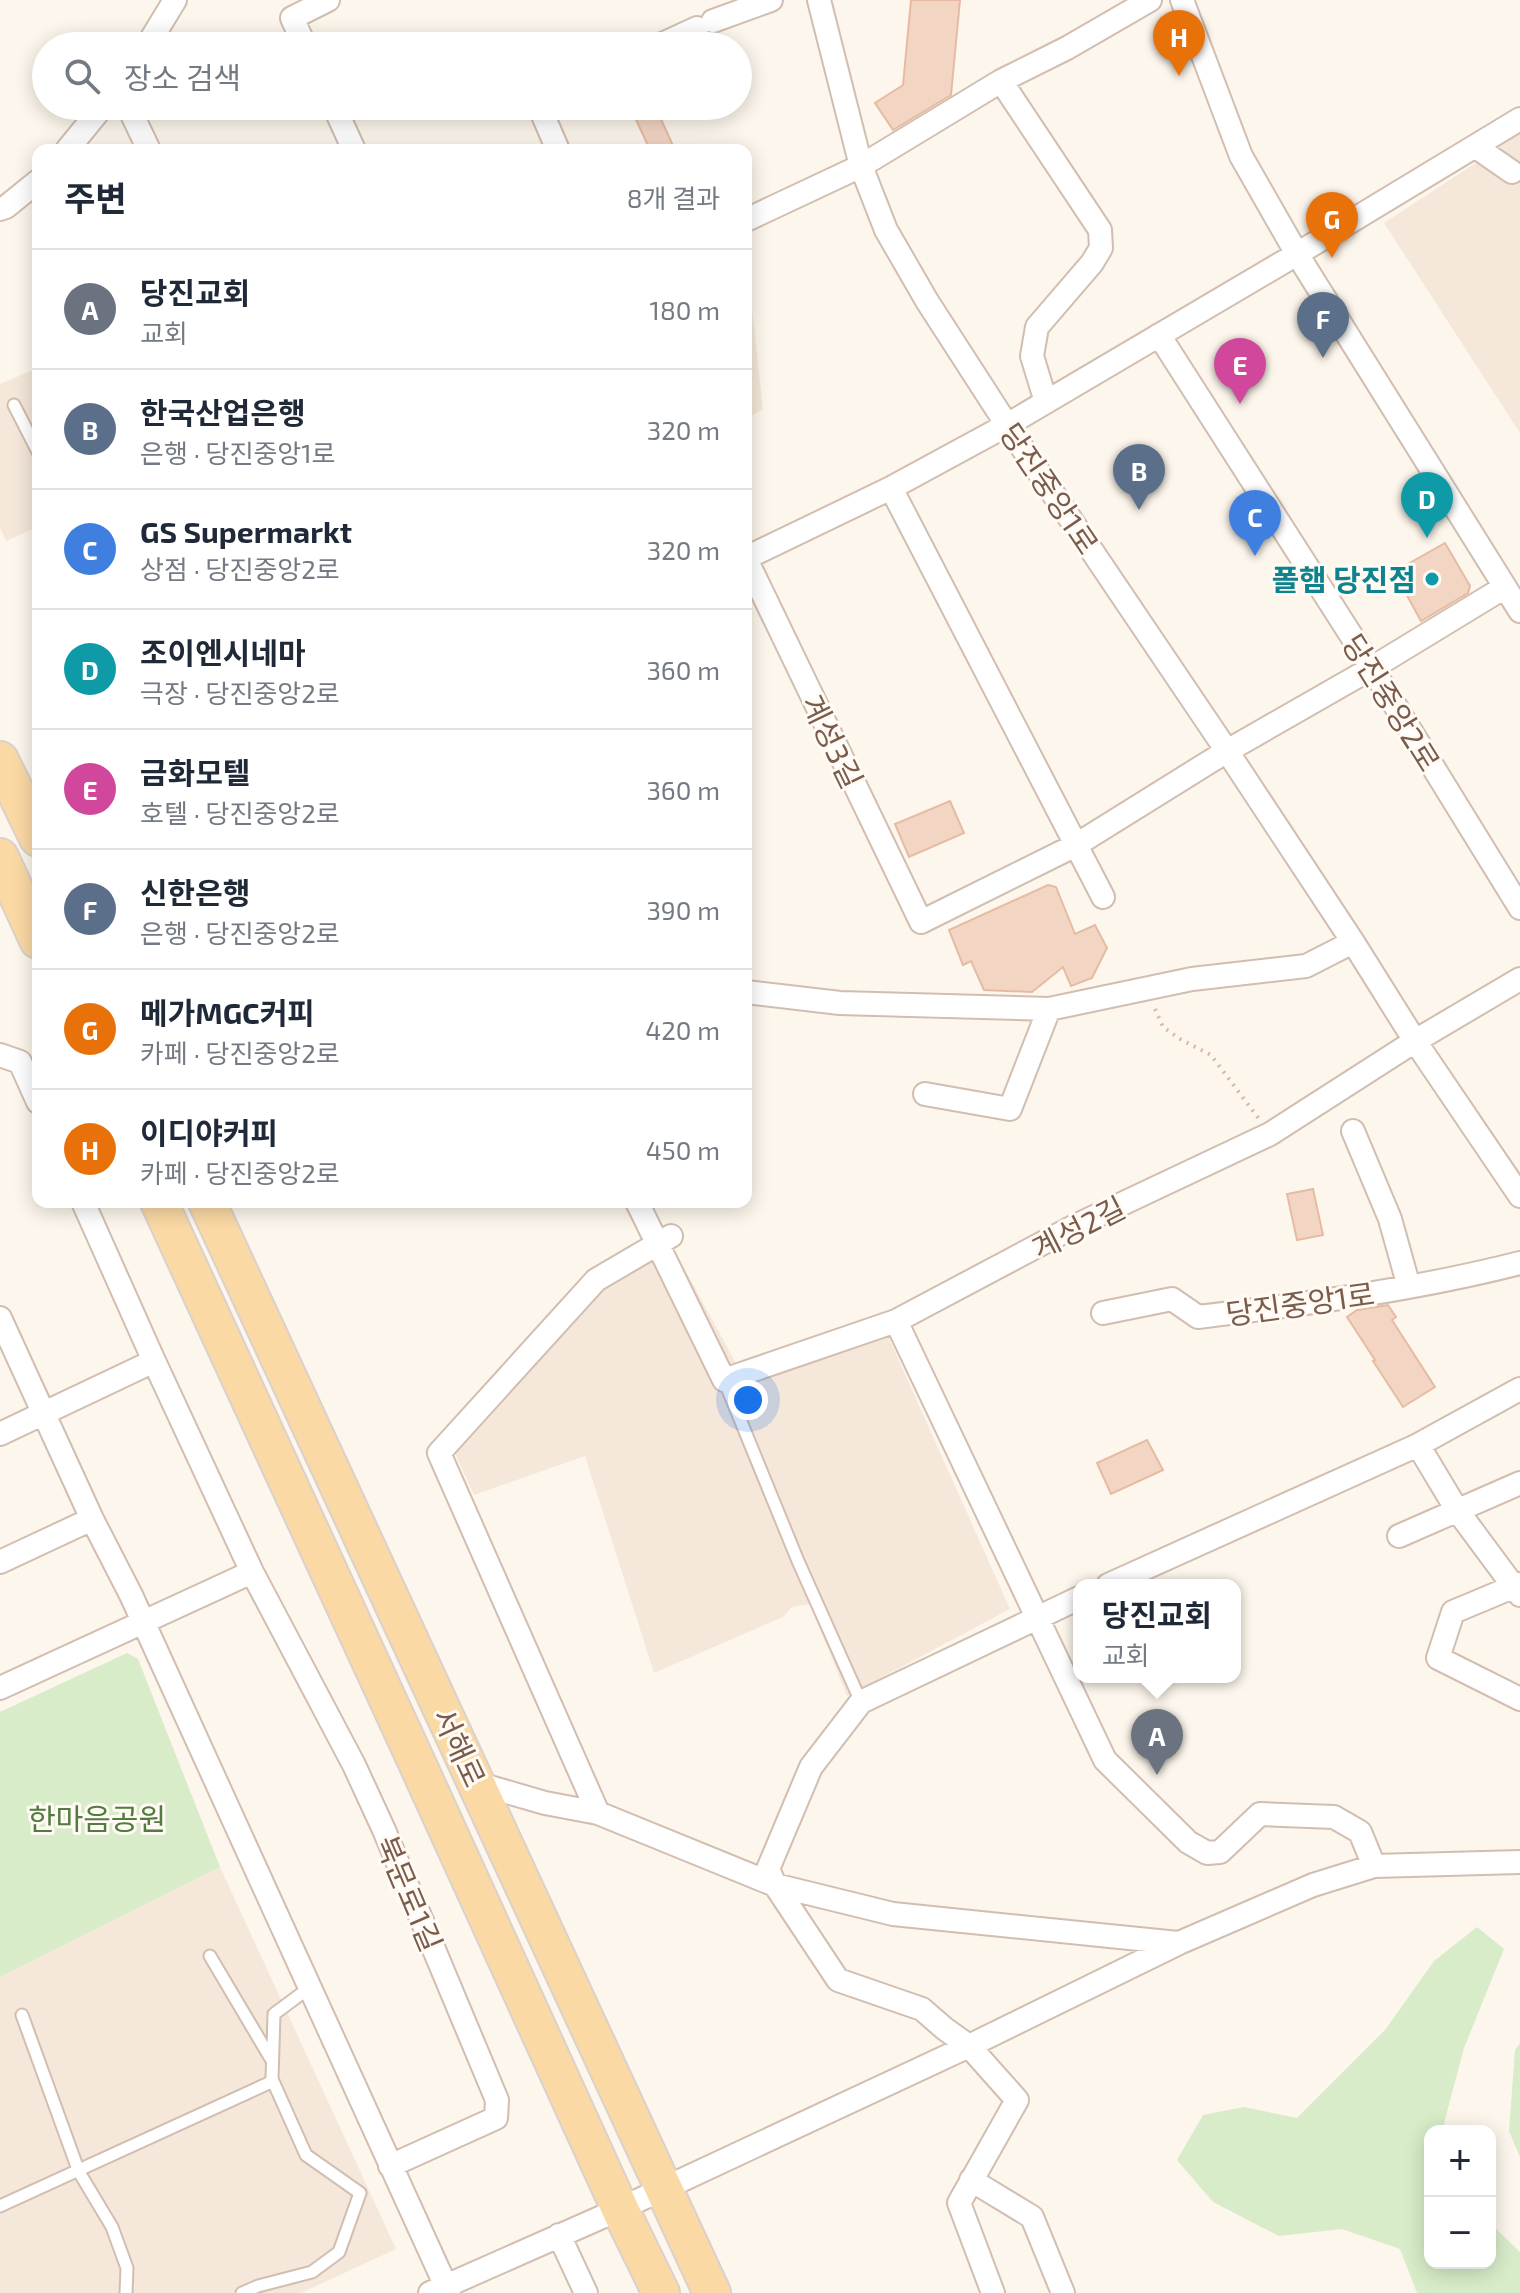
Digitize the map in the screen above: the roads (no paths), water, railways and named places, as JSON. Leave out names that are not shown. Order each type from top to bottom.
[{"type":"main road","points":[[0,760],[32,826]]},
{"type":"main road","points":[[0,857],[18,889],[32,925]]},
{"type":"main road","name":"서해로","points":[[162,1208],[661,2293]]},
{"type":"main road","name":"서해로","points":[[210,1208],[712,2293]]},
{"type":"street","points":[[156,32],[175,0]]},
{"type":"street","points":[[298,32],[292,18],[328,0]]},
{"type":"street","points":[[688,32],[771,0]]},
{"type":"street","name":"당진중앙1로","points":[[819,0],[861,166],[886,230],[927,301],[1520,1196]]},
{"type":"street","points":[[752,217],[861,166],[1001,81],[1067,48],[1150,0]]},
{"type":"street","points":[[1182,0],[1241,156],[1297,254],[1520,611]]},
{"type":"street","points":[[1001,81],[1100,230],[1101,248],[1092,263],[1037,327],[1032,356],[1046,402]]},
{"type":"street","points":[[1007,425],[1520,119]]},
{"type":"street","points":[[72,144],[92,120]]},
{"type":"street","points":[[135,120],[146,144]]},
{"type":"street","points":[[340,120],[351,144]]},
{"type":"street","points":[[545,120],[555,144]]},
{"type":"street","points":[[1476,147],[1512,172]]},
{"type":"street","points":[[0,209],[32,186]]},
{"type":"street","name":"당진중앙2로","points":[[1159,335],[1372,668],[1520,908]]},
{"type":"street","name":"계성3길","points":[[752,555],[891,488],[1007,425]]},
{"type":"street","points":[[891,488],[1103,897]]},
{"type":"street","name":"계성3길","points":[[752,570],[921,922],[1076,845]]},
{"type":"street","points":[[1076,845],[1227,751],[1505,587]]},
{"type":"street","points":[[752,993],[840,1003],[1049,1009],[1192,979],[1306,966],[1353,942]]},
{"type":"street","points":[[1415,1041],[1520,979]]},
{"type":"street","points":[[925,1094],[1010,1109],[1049,1009]]},
{"type":"street","name":"계성2길","points":[[724,1380],[896,1321],[1073,1227],[1270,1134],[1415,1041]]},
{"type":"street","points":[[0,1055],[20,1062],[32,1089]]},
{"type":"street","name":"당진중앙1로","points":[[1353,1131],[1390,1219],[1409,1287]]},
{"type":"street","name":"북문로1길","points":[[86,1208],[252,1572],[354,1765],[384,1830],[497,2100],[496,2118],[390,2166]]},
{"type":"street","points":[[641,1208],[664,1240],[724,1380]]},
{"type":"street","points":[[598,1813],[439,1453],[596,1280],[664,1240]]},
{"type":"street","name":"당진중앙1로","points":[[1103,1313],[1172,1299],[1198,1317],[1326,1302],[1520,1263]]},
{"type":"street","points":[[0,1318],[92,1519],[144,1623],[390,2166],[441,2291],[969,2046],[1179,1943],[1313,1885],[1374,1866],[1520,1862]]},
{"type":"street","points":[[896,1321],[1105,1760],[1188,1842],[1207,1853],[1220,1852],[1260,1814],[1334,1817],[1360,1832],[1374,1866]]},
{"type":"street","points":[[0,1434],[154,1361]]},
{"type":"street","points":[[1121,1579],[1418,1445],[1520,1389]]},
{"type":"street","points":[[1418,1445],[1457,1510],[1518,1588],[1453,1612],[1438,1658],[1520,1699]]},
{"type":"street","points":[[1399,1536],[1520,1483]]},
{"type":"street","points":[[0,1562],[92,1519]]},
{"type":"street","points":[[0,1688],[252,1572]]},
{"type":"street","points":[[993,2293],[959,2203],[1017,2100],[969,2046],[922,2009],[838,1980],[775,1885],[768,1869],[811,1767],[861,1702],[1073,1601]]},
{"type":"street","points":[[476,1783],[545,1803],[598,1813],[775,1885],[893,1914],[1179,1943]]},
{"type":"street","points":[[971,2180],[1032,2217],[1063,2293]]},
{"type":"street","points":[[559,2235],[586,2293]]},
{"type":"lane","points":[[14,405],[32,440]]},
{"type":"lane","points":[[724,1380],[798,1561],[861,1702]]},
{"type":"lane","points":[[210,1956],[272,2059]]},
{"type":"lane","points":[[242,2293],[312,2272],[339,2252],[360,2193],[306,2155],[272,2079],[274,2014],[309,1988]]},
{"type":"lane","points":[[22,2015],[79,2172],[112,2227],[127,2268],[126,2293]]},
{"type":"lane","points":[[0,2206],[79,2172],[272,2079]]},
{"type":"place","name":"이디야커피","points":[[1179,76]]},
{"type":"place","name":"메가MGC커피","points":[[1332,258]]},
{"type":"place","name":"신한은행","points":[[1323,358]]},
{"type":"place","name":"금화모텔","points":[[1240,404]]},
{"type":"place","name":"한국산업은행","points":[[1139,510]]},
{"type":"place","name":"조이엔시네마","points":[[1427,538]]},
{"type":"place","name":"GS Supermarkt","points":[[1255,556]]},
{"type":"place","name":"폴햄 당진점","points":[[1432,579]]},
{"type":"place","name":"당진교회","points":[[1157,1775]]},
{"type":"park label","name":"한마음공원","points":[[97,1818]]}]
